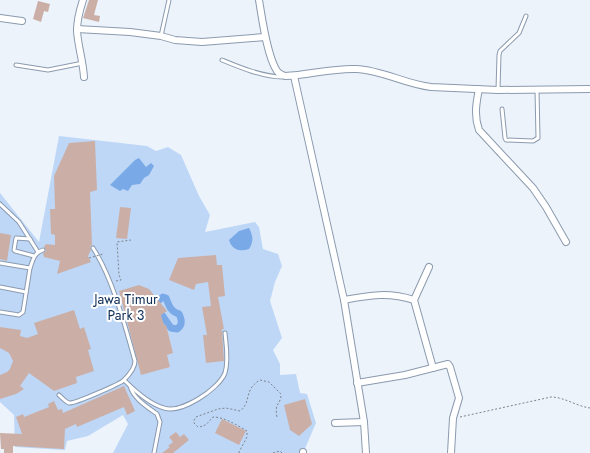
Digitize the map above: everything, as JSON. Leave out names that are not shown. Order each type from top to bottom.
[{"type":"street","points":[[83,0],[77,29],[84,77]]},
{"type":"street","points":[[259,0],[265,37],[277,70],[280,74],[285,76],[333,70],[356,69],[379,73],[421,86],[498,90],[590,89]]},
{"type":"street","points":[[0,18],[22,21]]},
{"type":"street","points":[[77,29],[122,31],[161,36],[175,40],[202,42],[265,37]]},
{"type":"street","points":[[294,76],[344,300],[364,422],[366,453]]},
{"type":"street","points":[[479,89],[475,108],[475,119],[479,130],[541,197],[566,242]]},
{"type":"street","points":[[429,267],[414,300],[433,368]]},
{"type":"street","points":[[344,300],[364,296],[390,295],[414,300]]},
{"type":"street","points":[[357,383],[405,375],[447,364],[450,367],[459,398],[453,418],[451,453]]},
{"type":"street","points":[[335,423],[364,422]]},
{"type":"lane","points":[[161,36],[169,0]]},
{"type":"lane","points":[[498,90],[500,51],[519,33],[526,16]]},
{"type":"lane","points":[[222,60],[274,77],[285,76]]},
{"type":"lane","points":[[16,65],[48,70],[83,63]]},
{"type":"lane","points":[[502,109],[506,140],[536,140],[538,138],[537,90]]},
{"type":"lane","points":[[0,204],[19,222],[38,252]]},
{"type":"lane","points":[[30,239],[16,238],[14,250],[34,256]]},
{"type":"lane","points":[[59,395],[67,402],[73,402],[105,390],[124,380],[135,365],[122,315],[99,258],[92,248]]},
{"type":"lane","points":[[0,312],[21,314],[23,312],[30,268],[34,256],[43,250]]},
{"type":"lane","points":[[0,263],[30,268]]},
{"type":"lane","points":[[0,287],[26,292]]},
{"type":"lane","points":[[124,380],[155,404],[173,410],[203,396],[220,380],[224,374],[227,364],[225,333]]},
{"type":"lane","points":[[130,386],[135,396],[157,414],[159,419],[160,422],[154,453]]},
{"type":"path","points":[[115,282],[121,280],[119,275],[117,242],[130,240]]},
{"type":"path","points":[[89,258],[102,254]]},
{"type":"path","points":[[239,453],[238,452],[247,437],[247,431],[223,418],[213,417],[206,425],[198,427],[194,423],[194,420],[218,409],[226,408],[240,411],[244,408],[250,388],[260,380],[270,382],[281,394],[281,399],[276,405],[277,417]]},
{"type":"path","points":[[453,418],[551,397],[557,397],[574,404],[590,408]]},
{"type":"path","points":[[273,453],[280,451],[282,453]]},
{"type":"green space","name":"Jawa Timur Park 3","points":[[59,136],[147,146],[156,151],[168,147],[181,155],[199,196],[210,215],[205,232],[255,222],[259,227],[263,249],[278,254],[282,266],[275,282],[270,301],[282,338],[273,350],[280,364],[280,375],[296,374],[300,393],[307,394],[316,423],[303,453],[113,453],[128,424],[123,415],[88,436],[67,441],[65,450],[15,447],[14,415],[0,402],[0,193],[39,242]]},
{"type":"water","points":[[139,158],[146,167],[151,163],[154,166],[149,175],[144,178],[140,184],[132,185],[128,191],[123,189],[120,191],[110,185],[135,160]]},
{"type":"water","points":[[249,228],[252,243],[249,249],[240,250],[234,248],[229,240],[239,231]]},
{"type":"building","points":[[89,0],[98,0],[94,15],[100,16],[99,22],[83,18]]},
{"type":"building","points":[[38,1],[50,4],[48,12],[44,11],[41,22],[33,19]]},
{"type":"building","points":[[95,141],[97,190],[90,192],[92,245],[88,256],[91,262],[57,274],[60,261],[44,257],[43,253],[46,251],[44,247],[46,244],[55,245],[55,235],[51,234],[50,209],[55,209],[54,176],[69,143]]},
{"type":"building","points":[[120,207],[131,208],[127,239],[116,238]]},
{"type":"building","points":[[0,233],[11,235],[7,261],[0,259]]},
{"type":"building","points":[[216,255],[217,265],[222,265],[225,296],[218,297],[224,329],[222,329],[224,361],[206,363],[203,335],[207,335],[202,307],[211,306],[208,282],[196,284],[194,290],[169,280],[178,258]]},
{"type":"building","points":[[139,285],[149,289],[167,311],[161,315],[164,325],[166,325],[173,353],[167,355],[170,367],[141,375],[119,291]]},
{"type":"building","points":[[74,310],[80,329],[84,327],[91,349],[88,350],[94,371],[76,377],[77,383],[54,391],[29,373],[20,386],[24,389],[16,394],[0,399],[0,375],[10,369],[13,361],[9,353],[0,348],[0,327],[21,330],[20,336],[27,338],[38,334],[34,323]]},
{"type":"building","points":[[124,386],[135,411],[127,415],[124,407],[77,427],[76,424],[65,429],[64,449],[13,446],[13,453],[4,453],[4,449],[1,449],[0,433],[22,434],[16,417],[23,414],[24,417],[49,407],[48,404],[54,401],[58,410],[62,409],[63,413]]},
{"type":"building","points":[[305,399],[312,424],[299,436],[290,430],[284,405]]},
{"type":"building","points":[[222,419],[246,431],[239,445],[215,433]]},
{"type":"building","points":[[176,432],[180,437],[184,434],[189,440],[173,453],[162,453],[170,447],[168,446],[173,442],[169,437]]},
{"type":"waterway","points":[[159,300],[163,297],[166,298],[172,310],[179,314],[181,320],[180,326],[177,329],[171,328],[162,315]]}]
